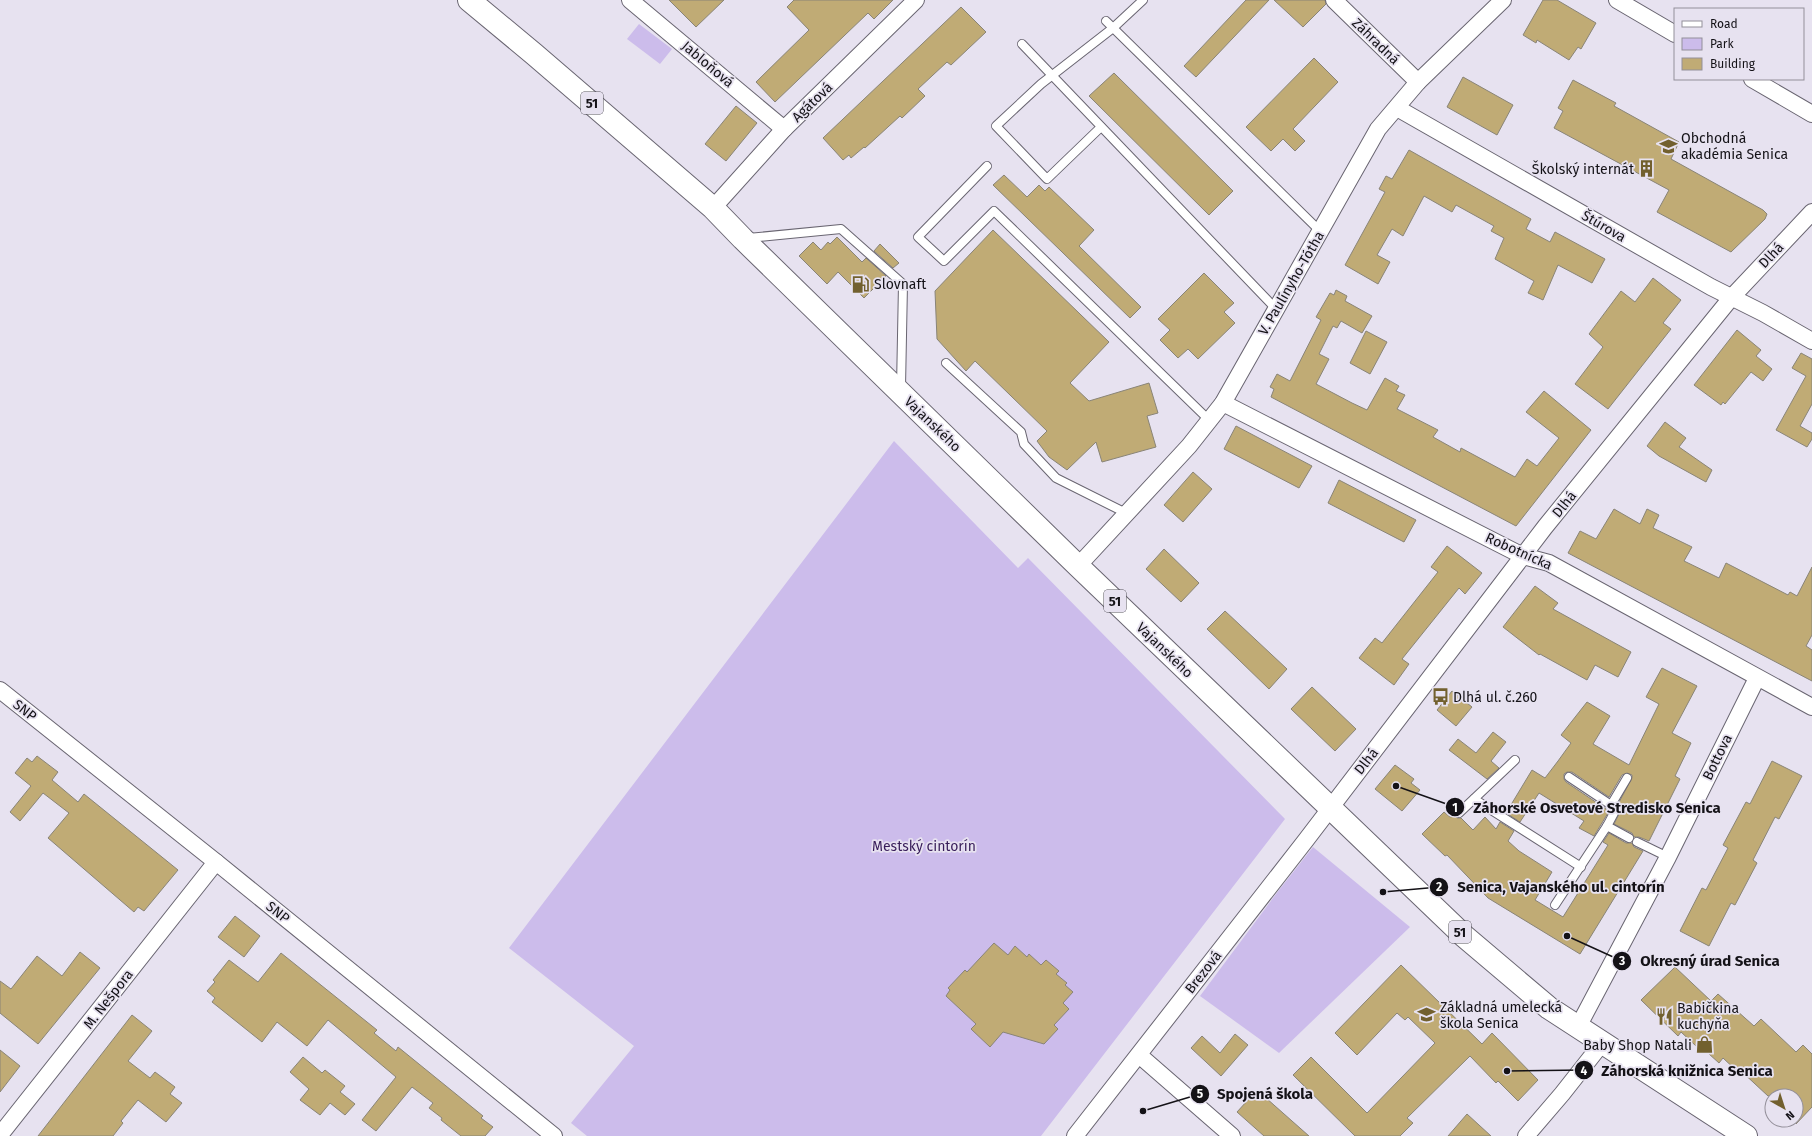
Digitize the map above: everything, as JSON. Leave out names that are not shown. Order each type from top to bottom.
[{"type":"main road","name":"51","points":[[469,0],[713,208],[743,239]]},
{"type":"main road","name":"Vajanského","points":[[743,239],[1078,566],[1410,886],[1481,951],[1549,1008],[1603,1042]]},
{"type":"main road","name":"51","points":[[1603,1042],[1746,1136]]},
{"type":"street","name":"Agátová","points":[[713,208],[784,129],[916,0]]},
{"type":"street","name":"Záhradná","points":[[1334,0],[1418,82]]},
{"type":"street","name":"V. Paulínyho-Tótha","points":[[1078,566],[1190,446],[1223,403],[1378,130],[1418,82],[1503,0]]},
{"type":"street","points":[[1617,0],[1674,33]]},
{"type":"street","name":"Jabloňová","points":[[641,3],[784,129]]},
{"type":"street","points":[[1754,80],[1812,114]]},
{"type":"street","name":"Štúrova","points":[[1397,108],[1731,298],[1763,313],[1812,341]]},
{"type":"street","name":"Dlhá","points":[[1330,808],[1523,556],[1731,298],[1812,212]]},
{"type":"street","name":"Robotnícka","points":[[1223,403],[1523,556],[1549,563],[1756,678],[1812,707]]},
{"type":"street","name":"Bottova","points":[[1578,1027],[1668,857],[1756,678]]},
{"type":"street","name":"SNP","points":[[0,690],[216,862],[549,1135]]},
{"type":"street","name":"Brezová","points":[[1075,1136],[1330,808]]},
{"type":"street","name":"M. Nešpora","points":[[0,1135],[216,862]]},
{"type":"street","points":[[1526,1136],[1562,1094],[1603,1042]]},
{"type":"street","points":[[1139,1055],[1232,1136]]},
{"type":"lane","points":[[1101,127],[1047,179],[996,126],[1052,75],[1113,28],[1143,0]]},
{"type":"lane","points":[[1106,21],[1320,231]]},
{"type":"lane","points":[[1022,44],[1276,309]]},
{"type":"lane","points":[[987,166],[918,237],[944,262],[994,210],[1209,420]]},
{"type":"lane","points":[[743,239],[841,228],[903,284],[901,393]]},
{"type":"lane","points":[[946,363],[1021,432],[1024,444],[1056,478],[1128,514]]},
{"type":"lane","points":[[1460,813],[1515,760]]},
{"type":"lane","points":[[1555,905],[1581,867],[1614,813],[1611,805],[1569,777]]},
{"type":"lane","points":[[1611,805],[1627,778]]},
{"type":"lane","points":[[1474,800],[1581,867]]},
{"type":"lane","points":[[1607,826],[1629,838]]},
{"type":"lane","points":[[1637,842],[1668,857]]},
{"type":"green space","points":[[639,24],[672,49],[660,64],[627,39]]},
{"type":"green space","name":"Mestský cintorín","points":[[894,441],[1018,568],[1028,558],[1285,819],[1041,1136],[587,1136],[571,1123],[634,1046],[509,948]]},
{"type":"green space","points":[[1313,847],[1410,927],[1279,1053],[1200,996]]},
{"type":"building","points":[[669,0],[724,0],[696,27]]},
{"type":"building","points":[[794,0],[893,0],[874,19],[868,13],[775,102],[756,82],[809,30],[787,7]]},
{"type":"building","points":[[1246,0],[1269,0],[1196,77],[1184,66]]},
{"type":"building","points":[[1274,0],[1325,0],[1326,4],[1303,27]]},
{"type":"building","points":[[1543,0],[1557,0],[1596,23],[1581,49],[1578,47],[1569,60],[1537,40],[1536,43],[1523,35]]},
{"type":"building","points":[[961,7],[986,32],[951,65],[947,62],[918,89],[925,96],[902,118],[900,116],[865,148],[864,147],[851,158],[849,155],[843,160],[823,138]]},
{"type":"building","points":[[1314,58],[1338,82],[1293,129],[1305,141],[1295,151],[1283,139],[1271,151],[1246,127]]},
{"type":"building","points":[[1114,73],[1233,191],[1209,215],[1089,96]]},
{"type":"building","points":[[1463,77],[1513,105],[1497,135],[1447,107]]},
{"type":"building","name":"Školský internát","points":[[1573,80],[1616,103],[1614,106],[1679,142],[1671,159],[1763,210],[1767,214],[1765,219],[1731,252],[1657,212],[1669,190],[1554,128],[1563,111],[1558,108]]},
{"type":"building","points":[[736,106],[757,123],[726,161],[705,144]]},
{"type":"building","points":[[1409,150],[1531,219],[1526,229],[1550,242],[1555,232],[1605,259],[1592,283],[1558,265],[1543,300],[1528,293],[1534,281],[1495,259],[1504,238],[1491,231],[1494,226],[1456,205],[1452,212],[1424,196],[1403,236],[1392,229],[1377,255],[1390,262],[1378,284],[1345,265],[1385,192],[1379,189],[1386,176],[1392,179]]},
{"type":"building","points":[[1004,175],[1027,197],[1039,185],[1045,191],[1049,187],[1094,230],[1079,246],[1141,307],[1130,318],[993,185]]},
{"type":"building","points":[[993,230],[1109,342],[1070,383],[1089,401],[1149,383],[1158,413],[1147,416],[1156,447],[1102,462],[1096,442],[1067,470],[1049,457],[1037,441],[1047,431],[975,361],[966,371],[937,339],[935,291]]},
{"type":"building","points":[[837,237],[862,262],[866,258],[886,276],[864,298],[838,272],[827,284],[799,256],[813,242],[821,250],[828,242],[830,244]]},
{"type":"building","points":[[880,244],[899,263],[893,268],[874,251]]},
{"type":"building","points":[[1204,273],[1234,303],[1224,312],[1235,323],[1198,359],[1188,349],[1178,358],[1160,340],[1170,330],[1158,319]]},
{"type":"building","points":[[1653,278],[1681,300],[1663,323],[1671,329],[1608,409],[1575,384],[1603,347],[1589,334],[1621,291],[1635,302]]},
{"type":"building","points":[[1336,290],[1347,296],[1345,301],[1372,316],[1362,333],[1341,321],[1337,328],[1333,326],[1319,354],[1329,359],[1316,384],[1367,410],[1385,378],[1399,386],[1396,391],[1405,395],[1397,409],[1438,430],[1433,437],[1460,452],[1461,448],[1515,477],[1527,459],[1537,466],[1559,438],[1526,412],[1544,391],[1591,430],[1516,526],[1271,397],[1274,389],[1270,387],[1277,374],[1290,381],[1321,320],[1316,317],[1330,293],[1334,295]]},
{"type":"building","points":[[1737,330],[1761,350],[1756,356],[1772,369],[1763,381],[1751,372],[1725,404],[1723,402],[1721,405],[1694,385]]},
{"type":"building","points":[[1366,331],[1387,342],[1370,374],[1350,363]]},
{"type":"building","points":[[1801,353],[1812,359],[1812,404],[1800,426],[1812,433],[1812,439],[1807,447],[1776,430],[1806,376],[1792,368]]},
{"type":"building","points":[[1665,422],[1686,438],[1679,447],[1712,470],[1706,482],[1659,456],[1647,446]]},
{"type":"building","points":[[1236,426],[1312,466],[1299,488],[1224,449]]},
{"type":"building","points":[[1193,472],[1212,489],[1183,522],[1164,505]]},
{"type":"building","points":[[1339,480],[1416,520],[1404,542],[1328,503]]},
{"type":"building","points":[[1614,509],[1640,524],[1647,509],[1659,515],[1653,528],[1692,547],[1684,561],[1719,578],[1726,563],[1788,595],[1790,592],[1797,596],[1812,567],[1812,635],[1806,646],[1812,650],[1812,681],[1568,553],[1580,531],[1596,539]]},
{"type":"building","points":[[1447,546],[1482,573],[1465,594],[1459,588],[1402,659],[1409,664],[1394,685],[1359,658],[1375,638],[1382,643],[1438,572],[1431,567]]},
{"type":"building","points":[[1164,549],[1199,583],[1181,602],[1146,569]]},
{"type":"building","points":[[1535,586],[1558,603],[1553,609],[1631,652],[1618,677],[1595,665],[1587,680],[1540,654],[1539,655],[1503,627]]},
{"type":"building","points":[[1225,611],[1287,669],[1269,689],[1207,629]]},
{"type":"building","points":[[1662,668],[1697,686],[1672,733],[1691,743],[1675,776],[1680,779],[1649,841],[1639,837],[1634,837],[1632,833],[1614,824],[1619,814],[1617,806],[1632,778],[1632,775],[1627,773],[1622,775],[1609,797],[1572,772],[1567,772],[1564,774],[1564,779],[1566,782],[1606,809],[1608,813],[1594,836],[1579,828],[1584,821],[1539,793],[1520,822],[1506,813],[1532,770],[1545,778],[1558,761],[1571,743],[1561,735],[1587,702],[1610,716],[1593,744],[1629,765],[1659,704],[1646,697]]},
{"type":"building","points":[[1312,687],[1356,729],[1335,751],[1291,709]]},
{"type":"building","points":[[1452,691],[1472,707],[1456,726],[1437,710]]},
{"type":"building","points":[[1493,732],[1506,742],[1491,761],[1499,768],[1487,779],[1449,750],[1458,739],[1476,753]]},
{"type":"building","points":[[37,756],[58,772],[52,780],[78,802],[84,794],[178,870],[144,911],[138,907],[134,912],[48,838],[69,813],[43,793],[20,821],[10,812],[31,786],[15,773],[27,758],[32,762]]},
{"type":"building","points":[[1772,761],[1802,776],[1779,819],[1775,817],[1753,860],[1757,863],[1735,905],[1731,903],[1709,946],[1680,931],[1702,888],[1706,890],[1728,848],[1723,845],[1746,802],[1750,804]]},
{"type":"building","points":[[1395,765],[1414,779],[1411,783],[1420,790],[1402,811],[1375,789]]},
{"type":"building","points":[[1444,812],[1450,817],[1455,816],[1457,818],[1461,818],[1473,830],[1485,817],[1496,829],[1500,822],[1514,831],[1508,841],[1519,851],[1552,872],[1535,900],[1563,917],[1608,845],[1603,842],[1609,833],[1626,843],[1632,843],[1634,847],[1643,851],[1580,954],[1488,898],[1447,855],[1445,856],[1422,834]]},
{"type":"building","points":[[235,916],[260,936],[244,957],[218,937]]},
{"type":"building","points":[[994,943],[1008,955],[1015,946],[1027,957],[1029,954],[1041,965],[1046,960],[1059,971],[1056,974],[1067,983],[1065,985],[1073,992],[1063,1003],[1069,1009],[1054,1025],[1058,1029],[1044,1044],[1003,1032],[990,1047],[971,1029],[976,1024],[946,996],[950,990],[948,988],[965,970],[967,972]]},
{"type":"building","points":[[80,952],[100,968],[38,1044],[0,1013],[0,981],[11,989],[37,956],[62,976]]},
{"type":"building","points":[[281,953],[377,1030],[374,1033],[396,1051],[398,1047],[483,1116],[481,1118],[493,1127],[485,1136],[461,1136],[429,1108],[433,1103],[412,1087],[376,1131],[362,1120],[396,1077],[328,1020],[307,1046],[277,1022],[262,1042],[212,1002],[215,998],[207,991],[215,982],[213,980],[229,960],[258,982]]},
{"type":"building","points":[[1401,965],[1482,1044],[1492,1033],[1538,1080],[1518,1101],[1498,1081],[1496,1083],[1470,1056],[1407,1118],[1413,1123],[1400,1136],[1355,1136],[1293,1075],[1311,1057],[1367,1113],[1435,1043],[1408,1017],[1405,1020],[1397,1013],[1357,1055],[1335,1033]]},
{"type":"building","points":[[1675,967],[1711,1001],[1718,994],[1754,1026],[1761,1019],[1796,1052],[1803,1045],[1812,1054],[1812,1107],[1804,1116],[1804,1088],[1764,1088],[1764,1092],[1740,1070],[1738,1072],[1723,1058],[1719,1063],[1698,1044],[1696,1046],[1681,1032],[1678,1036],[1641,1000]]},
{"type":"building","points":[[132,1015],[152,1031],[128,1061],[150,1078],[155,1072],[175,1087],[170,1094],[182,1103],[166,1122],[138,1100],[121,1121],[123,1123],[113,1136],[38,1136]]},
{"type":"building","points":[[1235,1034],[1248,1045],[1221,1076],[1191,1048],[1202,1036],[1220,1053]]},
{"type":"building","points":[[0,1050],[20,1066],[0,1092]]},
{"type":"building","points":[[303,1057],[322,1073],[325,1070],[345,1086],[340,1092],[355,1104],[345,1115],[330,1103],[320,1115],[300,1100],[309,1089],[290,1072]]},
{"type":"building","points":[[1257,1090],[1309,1136],[1264,1136],[1237,1112]]},
{"type":"building","points":[[1467,1114],[1491,1136],[1448,1136]]},
{"type":"place","name":"Obchodná akadémia Senica","points":[[1668,146]]},
{"type":"place","name":"Školský internát","points":[[1647,169]]},
{"type":"place","name":"Slovnaft","points":[[861,284]]},
{"type":"place","name":"Dlhá ul. č.260","points":[[1440,697]]},
{"type":"place","name":"Záhorské Osvetové Stredisko Senica","points":[[1396,786]]},
{"type":"place","name":"Senica, Vajanského ul. cintorín","points":[[1383,892]]},
{"type":"place","name":"Okresný úrad Senica","points":[[1567,936]]},
{"type":"place","name":"Základná umelecká škola Senica","points":[[1427,1015]]},
{"type":"place","name":"Babičkina kuchyňa","points":[[1664,1016]]},
{"type":"place","name":"Baby Shop Natali","points":[[1705,1045]]},
{"type":"place","name":"Záhorská knižnica Senica","points":[[1507,1071]]},
{"type":"place","name":"Spojená škola","points":[[1143,1111]]}]
